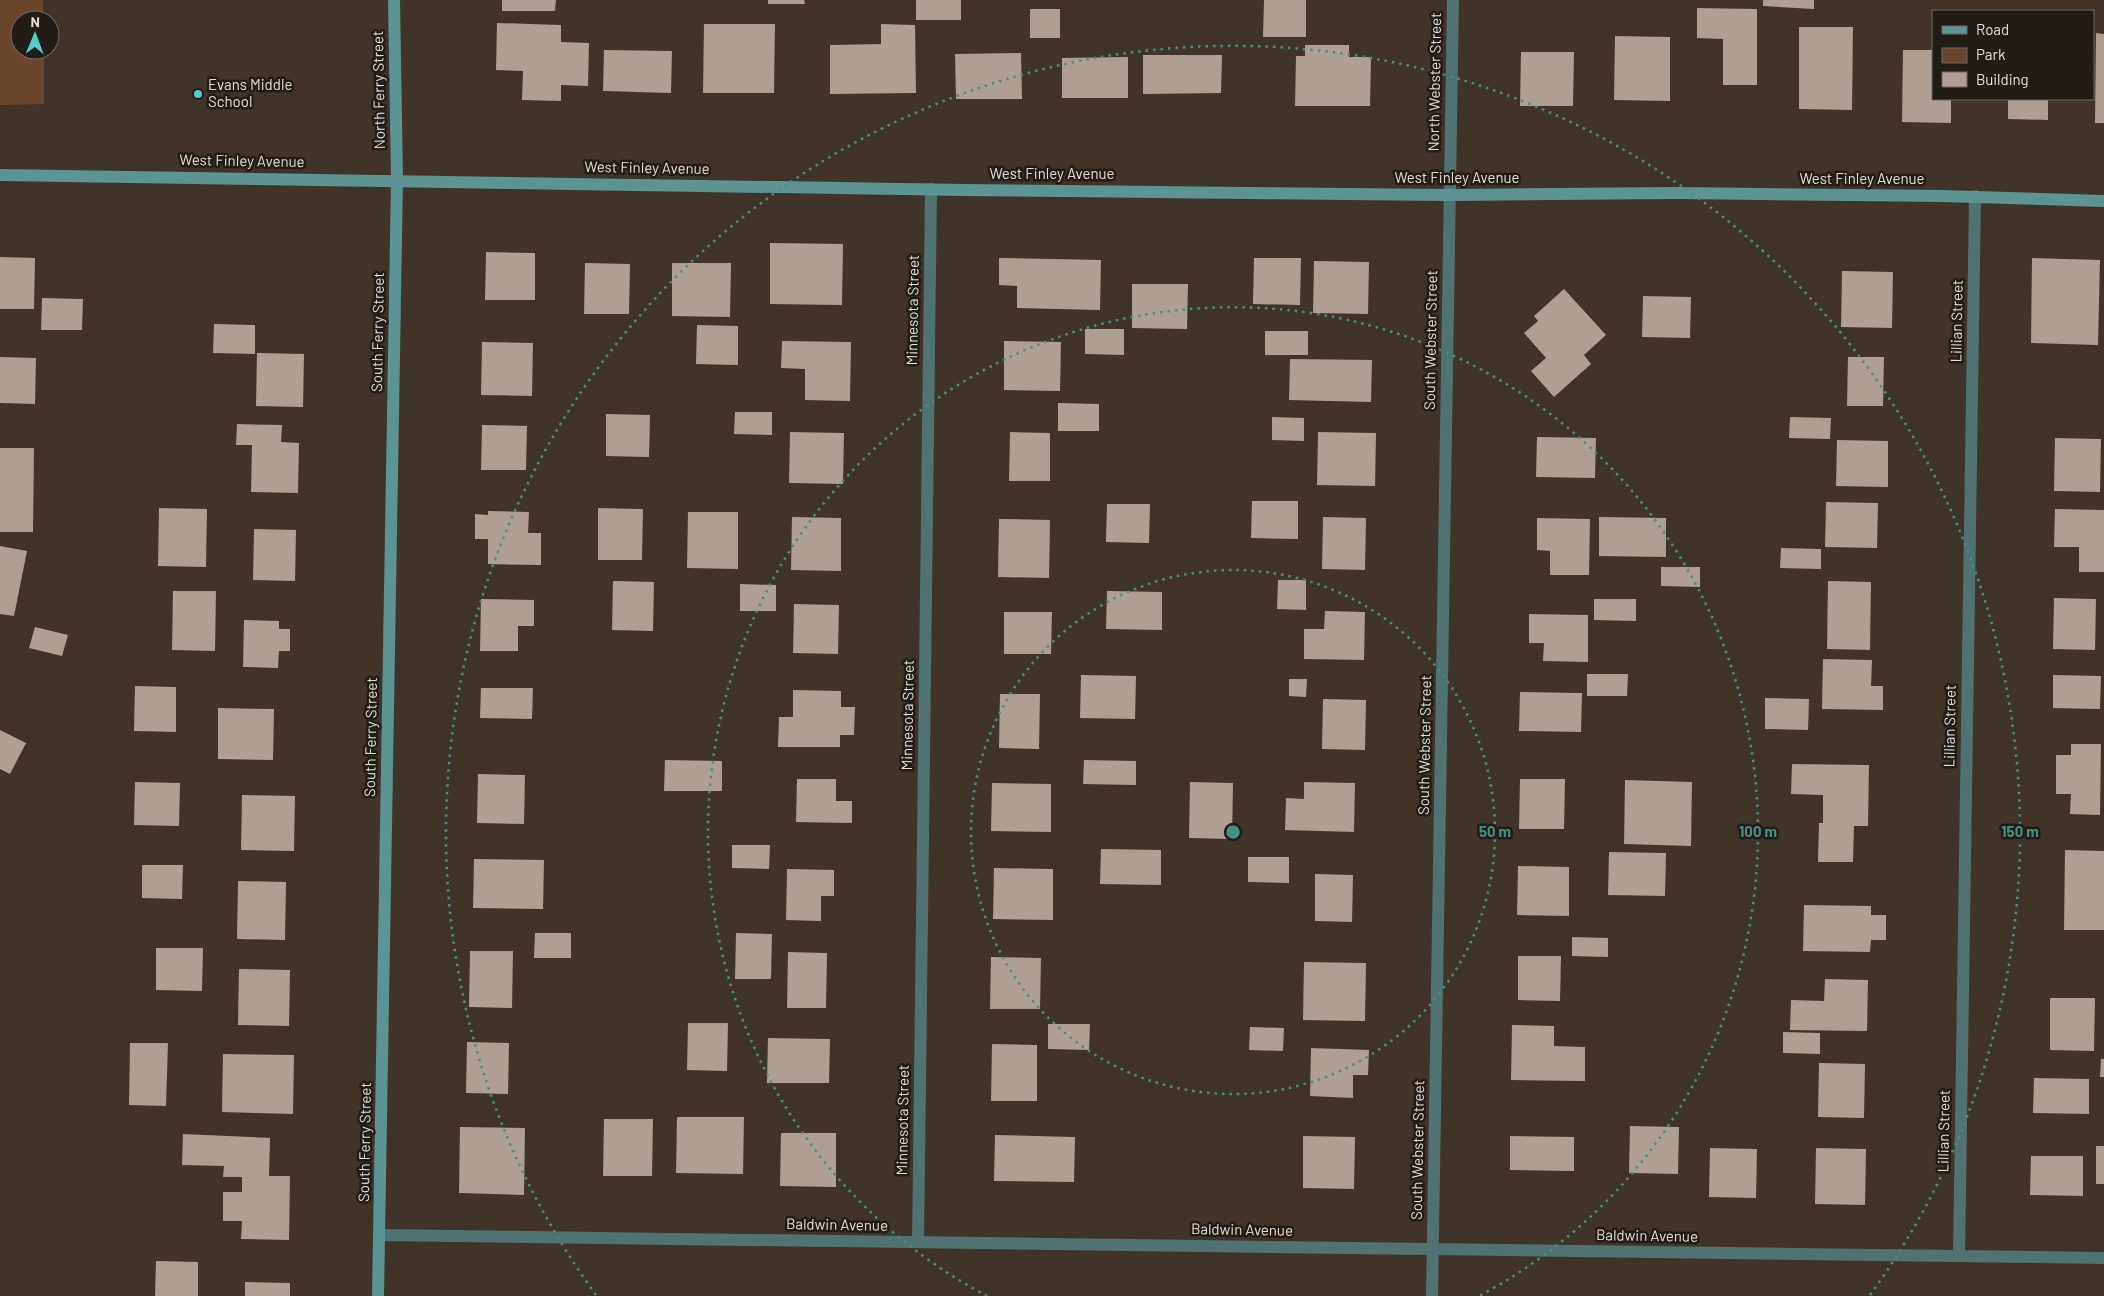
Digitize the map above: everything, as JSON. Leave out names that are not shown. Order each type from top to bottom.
[{"type":"main road","name":"North Ferry Street","points":[[394,0],[397,179]]},
{"type":"main road","name":"West Finley Avenue","points":[[0,175],[397,179],[931,189],[1450,195],[1677,193],[1975,196],[2104,200]]},
{"type":"main road","name":"South Ferry Street","points":[[378,1296],[397,179]]},
{"type":"street","name":"North Webster Street","points":[[1450,195],[1453,0]]},
{"type":"street","name":"Minnesota Street","points":[[918,1242],[931,189]]},
{"type":"street","name":"South Webster Street","points":[[1432,1296],[1450,195]]},
{"type":"street","name":"Lillian Street","points":[[1959,1256],[1975,196]]},
{"type":"street","name":"Baldwin Avenue","points":[[379,1235],[2104,1258]]},
{"type":"green space","points":[[0,0],[43,0],[43,10],[10,10],[10,60],[44,60],[44,104],[0,105]]},
{"type":"building","points":[[502,0],[556,0],[555,11],[502,11]]},
{"type":"building","points":[[768,0],[804,0],[805,4],[768,4]]},
{"type":"building","points":[[916,0],[961,0],[961,20],[916,20]]},
{"type":"building","points":[[1264,0],[1306,0],[1306,37],[1263,37]]},
{"type":"building","points":[[1763,0],[1814,0],[1814,9],[1763,6]]},
{"type":"building","points":[[1697,8],[1757,9],[1757,85],[1723,85],[1723,39],[1697,38]]},
{"type":"building","points":[[1030,9],[1060,9],[1060,38],[1030,38]]},
{"type":"building","points":[[497,23],[561,25],[561,42],[589,43],[588,86],[561,85],[561,101],[522,100],[523,71],[496,70]]},
{"type":"building","points":[[704,24],[775,24],[774,93],[703,93]]},
{"type":"building","points":[[881,24],[915,25],[916,93],[830,94],[830,45],[881,44]]},
{"type":"building","points":[[1799,27],[1853,27],[1852,110],[1799,109]]},
{"type":"building","points":[[2096,33],[2104,34],[2104,123],[2095,123]]},
{"type":"building","points":[[1615,36],[1670,37],[1670,101],[1614,100]]},
{"type":"building","points":[[1305,45],[1349,45],[1349,57],[1371,57],[1370,106],[1295,106],[1296,56],[1305,56]]},
{"type":"building","points":[[604,50],[672,51],[671,93],[603,91]]},
{"type":"building","points":[[1903,50],[1932,50],[1932,100],[1951,100],[1951,123],[1902,122]]},
{"type":"building","points":[[1521,52],[1574,52],[1573,106],[1520,106]]},
{"type":"building","points":[[1021,53],[1022,99],[956,99],[955,54]]},
{"type":"building","points":[[1143,55],[1222,55],[1221,93],[1143,94]]},
{"type":"building","points":[[1128,57],[1128,98],[1062,98],[1062,58]]},
{"type":"building","points":[[2008,100],[2048,100],[2048,120],[2008,119]]},
{"type":"building","points":[[770,243],[843,244],[842,305],[770,304]]},
{"type":"building","points":[[486,252],[535,253],[535,300],[485,300]]},
{"type":"building","points":[[0,257],[35,258],[34,309],[0,309]]},
{"type":"building","points":[[999,258],[1101,260],[1100,310],[1017,308],[1017,286],[999,285]]},
{"type":"building","points":[[1254,258],[1301,258],[1300,305],[1253,304]]},
{"type":"building","points":[[2032,258],[2100,260],[2098,345],[2031,343]]},
{"type":"building","points":[[1314,261],[1369,262],[1368,314],[1313,313]]},
{"type":"building","points":[[585,263],[630,264],[629,314],[584,314]]},
{"type":"building","points":[[672,263],[731,263],[730,317],[672,316]]},
{"type":"building","points":[[1842,271],[1893,272],[1892,328],[1841,327]]},
{"type":"building","points":[[1132,284],[1188,284],[1187,329],[1132,328]]},
{"type":"building","points":[[1564,289],[1606,335],[1584,355],[1591,364],[1554,397],[1531,371],[1546,358],[1524,333],[1538,321],[1534,316]]},
{"type":"building","points":[[1643,296],[1691,297],[1690,338],[1642,337]]},
{"type":"building","points":[[42,298],[83,299],[82,330],[41,330]]},
{"type":"building","points":[[214,324],[255,325],[255,354],[213,353]]},
{"type":"building","points":[[697,325],[738,326],[738,365],[696,364]]},
{"type":"building","points":[[1085,329],[1124,329],[1124,355],[1085,354]]},
{"type":"building","points":[[1265,331],[1308,331],[1308,355],[1265,355]]},
{"type":"building","points":[[782,341],[851,342],[850,401],[805,400],[805,369],[781,368]]},
{"type":"building","points":[[1004,341],[1061,342],[1060,391],[1004,390]]},
{"type":"building","points":[[482,342],[533,343],[532,396],[481,395]]},
{"type":"building","points":[[257,353],[304,354],[303,407],[256,406]]},
{"type":"building","points":[[0,357],[36,358],[35,404],[0,403]]},
{"type":"building","points":[[1848,357],[1884,357],[1883,406],[1847,406]]},
{"type":"building","points":[[1290,359],[1372,360],[1371,402],[1289,400]]},
{"type":"building","points":[[1058,403],[1099,404],[1099,431],[1058,431]]},
{"type":"building","points":[[735,412],[772,412],[772,435],[734,434]]},
{"type":"building","points":[[606,414],[650,415],[649,457],[606,456]]},
{"type":"building","points":[[1272,417],[1304,418],[1304,441],[1272,440]]},
{"type":"building","points":[[1790,417],[1831,418],[1830,439],[1789,438]]},
{"type":"building","points":[[237,424],[282,425],[281,442],[299,443],[298,493],[251,492],[252,445],[236,445]]},
{"type":"building","points":[[482,425],[527,426],[526,470],[481,470]]},
{"type":"building","points":[[790,432],[844,433],[843,484],[789,483]]},
{"type":"building","points":[[1010,432],[1050,433],[1050,481],[1009,481]]},
{"type":"building","points":[[1318,432],[1376,433],[1375,486],[1317,485]]},
{"type":"building","points":[[1537,437],[1596,438],[1595,478],[1536,477]]},
{"type":"building","points":[[2055,438],[2101,439],[2100,492],[2054,491]]},
{"type":"building","points":[[1837,440],[1888,441],[1888,487],[1836,486]]},
{"type":"building","points":[[0,448],[34,448],[33,532],[0,532]]},
{"type":"building","points":[[1252,501],[1298,501],[1298,539],[1251,538]]},
{"type":"building","points":[[1826,502],[1878,503],[1877,548],[1825,547]]},
{"type":"building","points":[[1107,504],[1150,504],[1149,543],[1106,542]]},
{"type":"building","points":[[159,508],[207,509],[206,567],[158,566]]},
{"type":"building","points":[[598,508],[643,509],[642,560],[598,560]]},
{"type":"building","points":[[2055,509],[2104,510],[2104,572],[2079,572],[2079,547],[2054,547]]},
{"type":"building","points":[[488,511],[529,512],[528,533],[541,533],[541,565],[488,564],[488,539],[475,539],[475,514],[488,515]]},
{"type":"building","points":[[688,512],[738,512],[738,569],[687,568]]},
{"type":"building","points":[[792,517],[841,518],[841,571],[791,570]]},
{"type":"building","points":[[1323,517],[1366,518],[1365,570],[1322,569]]},
{"type":"building","points":[[1599,517],[1666,518],[1666,557],[1599,556]]},
{"type":"building","points":[[1537,518],[1590,519],[1589,575],[1550,575],[1550,551],[1537,550]]},
{"type":"building","points":[[999,519],[1050,520],[1049,578],[998,577]]},
{"type":"building","points":[[254,529],[296,530],[295,581],[253,580]]},
{"type":"building","points":[[0,546],[27,551],[14,616],[0,614]]},
{"type":"building","points":[[1781,548],[1821,549],[1821,569],[1780,568]]},
{"type":"building","points":[[1661,567],[1700,567],[1700,587],[1661,586]]},
{"type":"building","points":[[1278,580],[1306,580],[1306,610],[1277,609]]},
{"type":"building","points":[[613,581],[654,582],[653,631],[612,630]]},
{"type":"building","points":[[1828,581],[1871,582],[1870,650],[1827,649]]},
{"type":"building","points":[[740,584],[776,585],[776,611],[740,611]]},
{"type":"building","points":[[173,591],[216,591],[215,651],[172,650]]},
{"type":"building","points":[[1107,591],[1162,592],[1162,630],[1106,629]]},
{"type":"building","points":[[2054,598],[2096,599],[2095,650],[2053,649]]},
{"type":"building","points":[[481,599],[534,600],[534,626],[518,626],[518,651],[480,651]]},
{"type":"building","points":[[1594,599],[1636,599],[1636,621],[1594,620]]},
{"type":"building","points":[[794,604],[839,605],[838,654],[793,653]]},
{"type":"building","points":[[1325,611],[1365,612],[1364,660],[1304,659],[1304,629],[1324,629]]},
{"type":"building","points":[[1004,612],[1052,612],[1051,654],[1004,654]]},
{"type":"building","points":[[1529,614],[1588,615],[1588,662],[1543,661],[1544,643],[1529,643]]},
{"type":"building","points":[[244,620],[279,621],[279,629],[290,629],[290,651],[279,651],[278,668],[243,667]]},
{"type":"building","points":[[35,627],[68,635],[62,656],[29,648]]},
{"type":"building","points":[[1823,659],[1872,660],[1871,686],[1883,686],[1883,710],[1822,709]]},
{"type":"building","points":[[1587,674],[1628,674],[1627,696],[1587,696]]},
{"type":"building","points":[[1081,675],[1136,676],[1135,719],[1080,718]]},
{"type":"building","points":[[2053,675],[2101,676],[2100,709],[2053,708]]},
{"type":"building","points":[[1289,679],[1307,679],[1306,697],[1289,696]]},
{"type":"building","points":[[135,686],[176,687],[176,732],[134,731]]},
{"type":"building","points":[[481,688],[533,688],[532,719],[480,718]]},
{"type":"building","points":[[793,690],[841,691],[841,707],[855,707],[854,735],[840,735],[840,747],[778,747],[779,717],[793,717]]},
{"type":"building","points":[[1520,692],[1582,693],[1581,732],[1519,731]]},
{"type":"building","points":[[1000,694],[1040,694],[1039,749],[999,748]]},
{"type":"building","points":[[1765,698],[1809,699],[1808,730],[1765,729]]},
{"type":"building","points":[[1323,699],[1366,700],[1365,750],[1322,749]]},
{"type":"building","points":[[218,708],[274,709],[273,760],[218,759]]},
{"type":"building","points":[[0,730],[26,743],[10,774],[0,769]]},
{"type":"building","points":[[2071,744],[2101,744],[2100,815],[2070,814],[2071,794],[2056,794],[2056,755],[2071,755]]},
{"type":"building","points":[[665,760],[722,761],[722,791],[664,791]]},
{"type":"building","points":[[1084,760],[1136,761],[1136,785],[1083,784]]},
{"type":"building","points":[[1792,764],[1869,765],[1868,826],[1854,826],[1853,862],[1818,862],[1819,823],[1823,823],[1823,795],[1791,794]]},
{"type":"building","points":[[478,774],[525,775],[524,824],[477,823]]},
{"type":"building","points":[[797,779],[836,779],[836,801],[852,801],[852,823],[796,822]]},
{"type":"building","points":[[1520,779],[1565,779],[1564,829],[1519,829]]},
{"type":"building","points":[[1625,780],[1692,782],[1691,846],[1624,844]]},
{"type":"building","points":[[135,782],[180,783],[179,826],[134,825]]},
{"type":"building","points":[[1190,782],[1233,783],[1232,839],[1189,838]]},
{"type":"building","points":[[1304,782],[1355,783],[1354,832],[1285,830],[1286,798],[1304,799]]},
{"type":"building","points":[[992,783],[1051,784],[1051,832],[991,831]]},
{"type":"building","points":[[242,795],[295,796],[294,851],[241,850]]},
{"type":"building","points":[[732,845],[770,845],[769,869],[732,868]]},
{"type":"building","points":[[1101,849],[1161,850],[1161,885],[1100,884]]},
{"type":"building","points":[[2065,850],[2104,851],[2104,930],[2064,930]]},
{"type":"building","points":[[1609,852],[1666,853],[1665,896],[1608,895]]},
{"type":"building","points":[[1248,857],[1289,857],[1289,883],[1248,882]]},
{"type":"building","points":[[474,859],[544,860],[543,909],[473,908]]},
{"type":"building","points":[[142,865],[183,865],[182,899],[142,898]]},
{"type":"building","points":[[1518,866],[1569,867],[1569,916],[1517,915]]},
{"type":"building","points":[[994,868],[1053,869],[1053,920],[993,919]]},
{"type":"building","points":[[787,869],[834,870],[834,896],[821,896],[821,921],[786,920]]},
{"type":"building","points":[[1315,874],[1353,875],[1352,922],[1315,921]]},
{"type":"building","points":[[238,881],[286,882],[285,940],[237,939]]},
{"type":"building","points":[[1804,905],[1871,906],[1871,915],[1886,915],[1886,940],[1871,940],[1870,952],[1803,951]]},
{"type":"building","points":[[535,933],[571,933],[571,958],[534,958]]},
{"type":"building","points":[[736,933],[772,934],[771,979],[735,979]]},
{"type":"building","points":[[1572,937],[1608,938],[1608,957],[1572,956]]},
{"type":"building","points":[[156,948],[203,948],[202,991],[156,990]]},
{"type":"building","points":[[470,951],[513,951],[512,1008],[469,1007]]},
{"type":"building","points":[[788,952],[827,953],[826,1008],[787,1008]]},
{"type":"building","points":[[1518,956],[1561,956],[1560,1001],[1518,1000]]},
{"type":"building","points":[[991,957],[1041,958],[1040,1009],[990,1009]]},
{"type":"building","points":[[1304,962],[1366,963],[1365,1021],[1303,1020]]},
{"type":"building","points":[[239,969],[290,970],[289,1026],[238,1025]]},
{"type":"building","points":[[1825,979],[1868,980],[1867,1031],[1790,1030],[1791,1000],[1824,1001]]},
{"type":"building","points":[[2050,998],[2095,998],[2094,1051],[2050,1050]]},
{"type":"building","points":[[688,1023],[728,1023],[727,1071],[687,1070]]},
{"type":"building","points":[[1048,1024],[1090,1024],[1089,1050],[1048,1049]]},
{"type":"building","points":[[1512,1025],[1554,1026],[1554,1046],[1585,1047],[1585,1081],[1511,1080]]},
{"type":"building","points":[[1250,1027],[1284,1028],[1283,1051],[1249,1050]]},
{"type":"building","points":[[1783,1032],[1820,1033],[1820,1054],[1783,1053]]},
{"type":"building","points":[[768,1038],[830,1039],[829,1083],[767,1083]]},
{"type":"building","points":[[467,1042],[509,1043],[508,1094],[466,1093]]},
{"type":"building","points":[[130,1043],[168,1043],[166,1106],[129,1105]]},
{"type":"building","points":[[992,1044],[1037,1045],[1037,1101],[991,1101]]},
{"type":"building","points":[[1311,1048],[1369,1050],[1368,1075],[1353,1075],[1353,1098],[1310,1096]]},
{"type":"building","points":[[223,1054],[294,1055],[293,1114],[222,1112]]},
{"type":"building","points":[[2101,1059],[2104,1059],[2104,1077],[2100,1077]]},
{"type":"building","points":[[1819,1063],[1865,1064],[1864,1118],[1818,1117]]},
{"type":"building","points":[[2034,1078],[2089,1079],[2089,1114],[2033,1113]]},
{"type":"building","points":[[677,1117],[744,1117],[743,1174],[676,1173]]},
{"type":"building","points":[[604,1119],[653,1119],[652,1176],[603,1176]]},
{"type":"building","points":[[1630,1126],[1679,1127],[1678,1174],[1629,1173]]},
{"type":"building","points":[[460,1127],[525,1128],[524,1195],[459,1193]]},
{"type":"building","points":[[781,1133],[836,1133],[836,1187],[780,1186]]},
{"type":"building","points":[[183,1134],[270,1138],[269,1176],[290,1176],[289,1240],[241,1239],[242,1221],[223,1221],[223,1192],[242,1192],[242,1177],[223,1177],[224,1166],[182,1165]]},
{"type":"building","points":[[995,1135],[1075,1137],[1074,1182],[994,1181]]},
{"type":"building","points":[[1303,1136],[1355,1137],[1354,1189],[1303,1188]]},
{"type":"building","points":[[1510,1136],[1574,1137],[1574,1171],[1510,1170]]},
{"type":"building","points":[[2096,1146],[2104,1146],[2104,1184],[2096,1184]]},
{"type":"building","points":[[1710,1148],[1757,1149],[1756,1198],[1709,1197]]},
{"type":"building","points":[[1816,1148],[1866,1149],[1865,1205],[1815,1204]]},
{"type":"building","points":[[2031,1156],[2083,1156],[2083,1196],[2030,1195]]},
{"type":"building","points":[[156,1261],[198,1262],[198,1296],[155,1296]]},
{"type":"building","points":[[245,1282],[290,1283],[290,1296],[245,1296]]},
{"type":"place","name":"Evans Middle School","points":[[198,94]]}]
